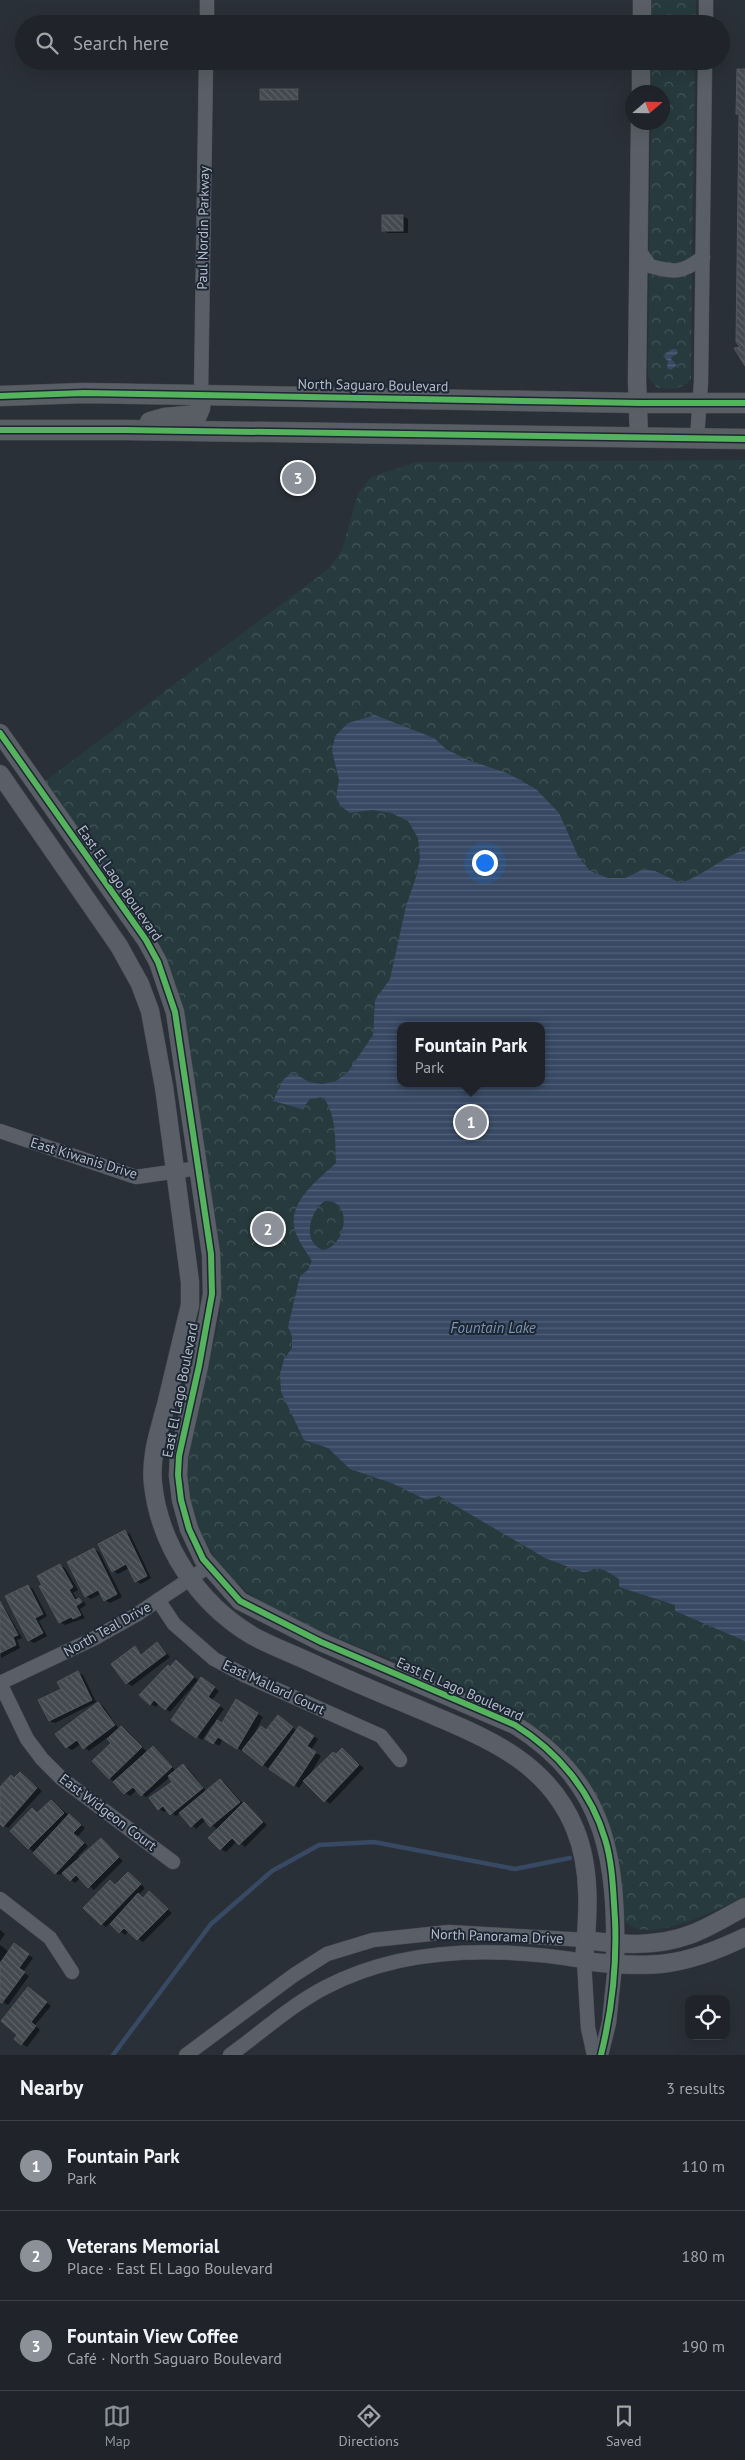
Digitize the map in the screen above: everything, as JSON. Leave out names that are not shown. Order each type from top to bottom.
[{"type":"main road","name":"North Saguaro Boulevard","points":[[0,396],[84,392],[640,403],[745,402]]},
{"type":"main road","points":[[125,430],[164,418],[197,415],[200,408],[201,395]]},
{"type":"main road","points":[[0,430],[125,430],[745,439]]},
{"type":"street","points":[[207,0],[207,15]]},
{"type":"street","points":[[642,0],[642,15]]},
{"type":"street","points":[[706,0],[706,15]]},
{"type":"street","name":"Paul Nordin Parkway","points":[[201,395],[206,70]]},
{"type":"street","points":[[641,70],[641,85]]},
{"type":"street","points":[[697,438],[703,257],[706,70]]},
{"type":"street","points":[[640,130],[637,381],[640,403],[640,438]]},
{"type":"street","points":[[638,249],[650,266],[666,271],[682,270],[703,257]]},
{"type":"street","name":"East El Lago Boulevard","points":[[0,733],[146,940],[158,962],[175,1012],[211,1254],[212,1294],[199,1366],[179,1456],[178,1475],[181,1500],[189,1529],[203,1559],[240,1601],[321,1642],[493,1715],[537,1739],[567,1768],[588,1800],[606,1839],[613,1877],[616,1965],[609,2023],[601,2055]]},
{"type":"street","points":[[0,774],[32,820],[51,805]]},
{"type":"street","name":"East El Lago Boulevard","points":[[32,820],[132,966],[150,1012],[189,1261],[190,1305],[152,1467],[157,1508],[166,1538],[184,1573],[216,1608],[253,1636],[324,1669],[486,1737],[521,1759],[563,1803],[576,1829],[584,1855],[588,1884],[584,1961],[588,2028],[594,2055]]},
{"type":"street","name":"East Kiwanis Drive","points":[[0,1131],[136,1177],[199,1168]]},
{"type":"street","points":[[155,1450],[179,1456]]},
{"type":"street","name":"North Teal Drive","points":[[0,1683],[93,1639],[158,1600],[209,1566]]},
{"type":"street","name":"East Mallard Court","points":[[158,1600],[174,1624],[214,1659],[244,1675],[381,1736],[400,1760]]},
{"type":"street","name":"East Widgeon Court","points":[[0,1683],[27,1739],[42,1759],[62,1779],[172,1862]]},
{"type":"street","points":[[0,1899],[50,1938],[72,1972]]},
{"type":"street","name":"North Panorama Drive","points":[[186,2055],[294,1975],[327,1954],[373,1940],[449,1932],[586,1940],[634,1945],[679,1938],[700,1930],[745,1907]]},
{"type":"street","name":"North Panorama Drive","points":[[230,2055],[327,1986],[370,1969],[430,1954],[458,1952],[561,1957],[616,1965],[657,1966],[679,1962],[721,1949],[745,1937]]},
{"type":"green space","points":[[652,0],[696,0],[696,15],[652,15]]},
{"type":"green space","points":[[651,70],[695,70],[692,254],[686,262],[672,265],[656,263],[649,251],[651,130],[670,130],[670,85],[651,85]]},
{"type":"green space","points":[[649,275],[692,275],[691,379],[680,387],[665,389],[656,387],[648,376]]},
{"type":"green space","points":[[745,460],[745,1896],[699,1917],[661,1929],[644,1930],[631,1926],[622,1916],[615,1844],[605,1817],[587,1781],[567,1755],[541,1730],[415,1669],[330,1635],[263,1604],[236,1582],[217,1560],[194,1523],[187,1487],[189,1447],[220,1317],[220,1257],[176,986],[164,958],[45,781],[330,568],[342,549],[358,494],[371,477],[417,462]]},
{"type":"water","points":[[672,349],[676,349],[678,352],[672,356],[671,359],[677,365],[671,370],[667,368],[668,361],[663,356]]},
{"type":"water","name":"Fountain Lake","points":[[375,715],[434,738],[446,749],[468,760],[507,773],[536,789],[559,813],[578,856],[590,871],[608,878],[625,878],[644,869],[655,871],[681,883],[745,850],[745,1641],[675,1611],[675,1605],[619,1587],[619,1579],[606,1571],[596,1568],[582,1572],[545,1558],[439,1496],[426,1500],[394,1484],[350,1469],[328,1448],[304,1440],[281,1392],[280,1374],[284,1359],[292,1348],[292,1336],[288,1327],[300,1276],[308,1270],[312,1261],[297,1235],[294,1226],[294,1216],[301,1199],[308,1190],[336,1163],[333,1120],[328,1104],[323,1097],[310,1099],[302,1109],[273,1101],[283,1080],[290,1074],[297,1075],[309,1082],[322,1084],[336,1081],[348,1072],[373,1035],[375,1000],[390,979],[406,906],[420,858],[418,838],[408,821],[391,813],[373,810],[350,813],[342,807],[336,798],[339,780],[332,751],[335,736],[348,723]],"holes":[[[325,1201],[334,1202],[340,1207],[344,1224],[337,1241],[331,1247],[323,1250],[316,1246],[312,1240],[310,1226],[315,1211],[320,1205]]]},
{"type":"building","points":[[737,69],[745,69],[745,366],[734,348],[740,347],[736,342],[739,114],[736,114]]},
{"type":"building","points":[[260,89],[298,89],[298,100],[260,100]]},
{"type":"building","points":[[382,215],[403,215],[403,231],[382,231]]},
{"type":"building","points":[[125,1530],[147,1576],[135,1582],[126,1564],[112,1572],[98,1544]]},
{"type":"building","points":[[94,1548],[117,1594],[104,1601],[98,1590],[85,1597],[67,1562]]},
{"type":"building","points":[[60,1564],[73,1587],[69,1590],[75,1600],[79,1598],[82,1602],[76,1606],[81,1615],[73,1619],[71,1617],[59,1623],[39,1586],[42,1585],[37,1576]]},
{"type":"building","points":[[28,1585],[43,1614],[35,1618],[43,1633],[28,1641],[5,1596]]},
{"type":"building","points":[[0,1601],[18,1635],[13,1637],[16,1645],[0,1653]]},
{"type":"building","points":[[157,1642],[166,1654],[126,1684],[111,1664],[135,1646],[141,1655]]},
{"type":"building","points":[[176,1660],[194,1677],[165,1710],[154,1700],[150,1705],[139,1695],[168,1665],[170,1667]]},
{"type":"building","points":[[78,1671],[92,1700],[49,1721],[38,1700],[61,1689],[57,1682]]},
{"type":"building","points":[[201,1677],[215,1687],[208,1697],[220,1705],[196,1738],[171,1720]]},
{"type":"building","points":[[236,1699],[258,1713],[237,1749],[218,1737],[213,1744],[205,1739],[217,1720],[222,1723]]},
{"type":"building","points":[[98,1702],[115,1725],[83,1749],[77,1740],[66,1748],[55,1734]]},
{"type":"building","points":[[278,1715],[293,1727],[262,1766],[242,1750],[261,1726],[266,1730]]},
{"type":"building","points":[[121,1726],[142,1747],[109,1779],[92,1761],[111,1743],[107,1739]]},
{"type":"building","points":[[299,1726],[314,1736],[307,1746],[316,1752],[294,1786],[269,1769]]},
{"type":"building","points":[[153,1746],[172,1767],[141,1796],[133,1787],[124,1794],[113,1782]]},
{"type":"building","points":[[342,1748],[359,1765],[324,1802],[303,1781],[333,1752],[336,1754]]},
{"type":"building","points":[[183,1764],[203,1788],[170,1815],[163,1806],[158,1810],[149,1798],[172,1782],[168,1776]]},
{"type":"building","points":[[20,1772],[37,1788],[3,1827],[0,1824],[0,1787],[11,1775],[14,1778]]},
{"type":"building","points":[[220,1779],[240,1802],[210,1827],[202,1817],[191,1827],[179,1813]]},
{"type":"building","points":[[51,1800],[64,1813],[28,1849],[10,1831],[32,1808],[37,1813]]},
{"type":"building","points":[[244,1802],[263,1822],[239,1845],[232,1838],[220,1850],[208,1838]]},
{"type":"building","points":[[69,1814],[81,1825],[73,1833],[84,1843],[55,1874],[33,1853]]},
{"type":"building","points":[[101,1838],[119,1857],[88,1888],[76,1875],[70,1881],[62,1873]]},
{"type":"building","points":[[128,1872],[141,1884],[101,1925],[83,1908],[110,1880],[115,1885]]},
{"type":"building","points":[[149,1891],[168,1909],[137,1940],[124,1928],[119,1933],[110,1924],[138,1893],[143,1898]]},
{"type":"building","points":[[14,1943],[29,1954],[19,1968],[25,1972],[2,2003],[0,2002],[0,1963]]},
{"type":"building","points":[[28,1987],[47,2002],[31,2022],[36,2026],[21,2045],[14,2039],[17,2035],[1,2021]]},
{"type":"waterway","points":[[113,2055],[211,1924],[272,1871],[319,1845],[374,1842],[515,1869],[570,1858]]},
{"type":"cycle path","points":[[0,396],[84,393],[640,403],[745,403]]},
{"type":"cycle path","points":[[0,430],[125,430],[745,439]]},
{"type":"cycle path","points":[[0,733],[146,940],[158,962],[175,1012],[211,1254],[212,1294],[199,1366],[179,1456],[178,1475],[181,1500],[189,1529],[203,1559],[240,1601],[321,1642],[515,1725],[545,1747],[570,1774],[591,1805],[599,1821],[610,1859],[615,1919],[614,1970],[611,2004],[601,2055]]},
{"type":"place","name":"Fountain View Coffee","points":[[298,478]]},
{"type":"place","name":"Fountain Park","points":[[471,1122]]},
{"type":"place","name":"Veterans Memorial","points":[[268,1229]]}]
